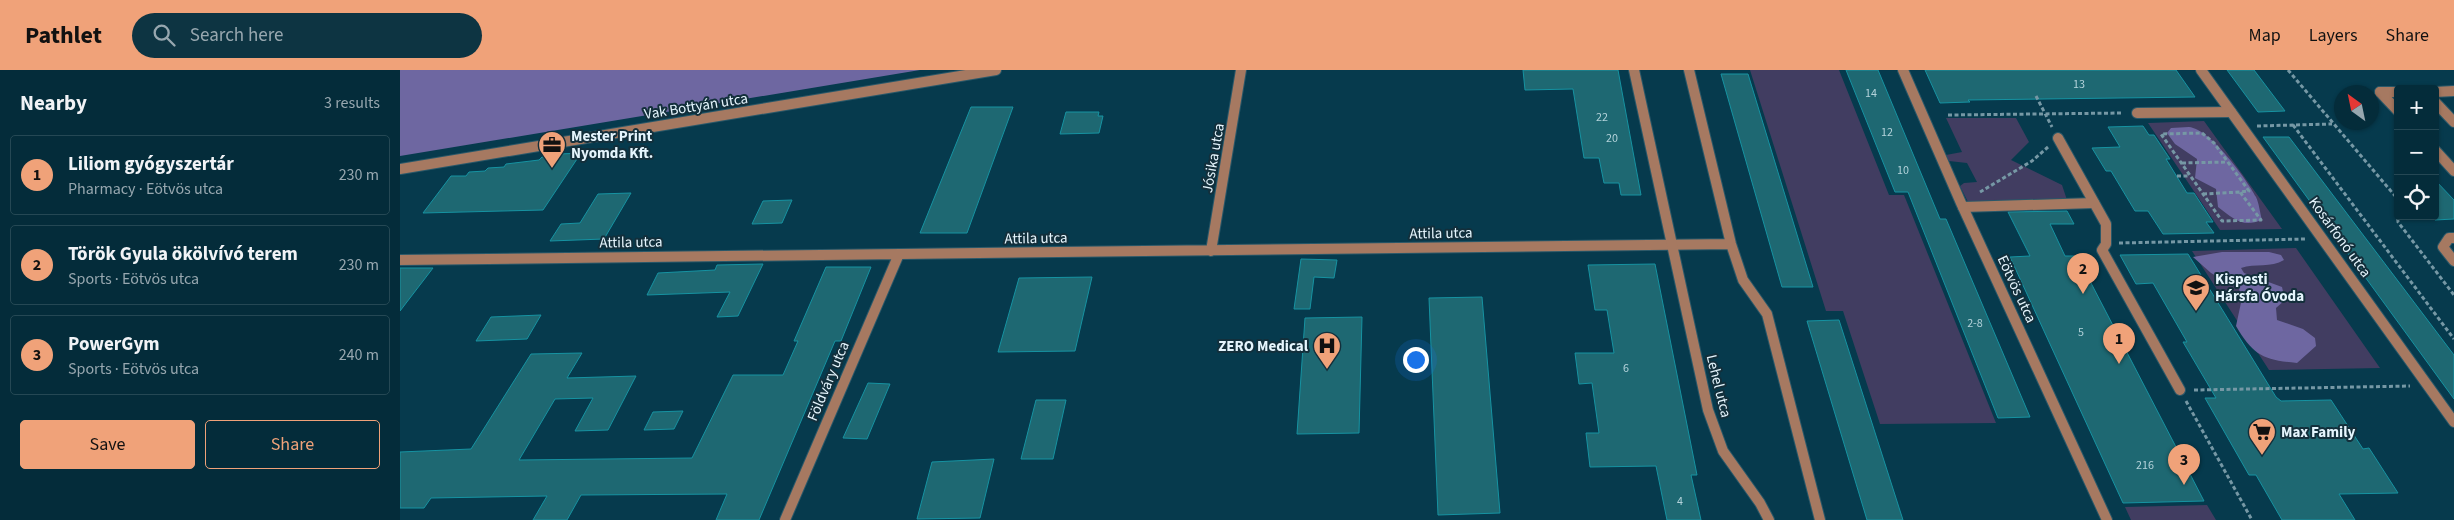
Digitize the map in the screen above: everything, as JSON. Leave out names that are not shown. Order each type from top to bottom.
[{"type":"street","name":"Vak Bottyán utca","points":[[400,169],[996,70]]},
{"type":"street","name":"Jósika utca","points":[[1211,251],[1242,70]]},
{"type":"street","name":"Lehel utca","points":[[1634,70],[1708,410],[1723,451],[1760,503],[1769,520]]},
{"type":"street","points":[[1690,70],[1731,244],[1743,280],[1767,314],[1820,520]]},
{"type":"street","name":"Eötvös utca","points":[[1903,70],[2107,520]]},
{"type":"street","name":"Kosárfonó utca","points":[[2201,70],[2454,422]]},
{"type":"street","points":[[2439,92],[2454,91]]},
{"type":"street","points":[[2394,92],[2380,92],[2394,107]]},
{"type":"street","points":[[2439,106],[2454,122]]},
{"type":"street","points":[[2137,113],[2231,112]]},
{"type":"street","points":[[2058,138],[2106,224],[2106,244],[2102,250],[2180,390]]},
{"type":"street","points":[[2439,154],[2454,171]]},
{"type":"street","points":[[1965,207],[2094,203]]},
{"type":"street","points":[[2454,238],[2449,238],[2442,247],[2454,261]]},
{"type":"street","points":[[1673,246],[1731,244]]},
{"type":"street","name":"Attila utca","points":[[400,260],[1673,246]]},
{"type":"street","name":"Földváry utca","points":[[785,520],[899,254]]},
{"type":"path","points":[[2288,70],[2396,197],[2398,222],[2454,295]]},
{"type":"path","points":[[1965,207],[1965,202],[1968,198],[2032,161],[2058,138],[2036,96]]},
{"type":"path","points":[[1948,115],[2137,113]]},
{"type":"path","points":[[2242,127],[2332,124]]},
{"type":"path","points":[[2293,125],[2454,339]]},
{"type":"path","points":[[2203,194],[2220,195],[2226,192],[2240,192],[2249,192],[2214,143],[2202,133],[2161,134],[2182,163],[2203,194],[2222,221],[2261,220],[2240,192]]},
{"type":"path","points":[[2182,163],[2227,162]]},
{"type":"path","points":[[2177,176],[2191,176]]},
{"type":"path","points":[[2106,244],[2322,239]]},
{"type":"path","points":[[2252,520],[2180,390],[2428,385]]},
{"type":"shaded area","points":[[400,70],[920,70],[400,156]]},
{"type":"shaded area","points":[[1750,70],[1839,70],[1889,195],[1904,195],[1996,423],[1880,424],[1843,311],[1826,311]]},
{"type":"shaded area","points":[[1946,118],[2016,118],[2029,142],[2011,160],[2062,185],[2067,200],[1968,202],[1960,186],[1964,183],[1977,182],[1967,163],[1949,161],[1946,155],[1962,152]]},
{"type":"shaded area","points":[[2204,121],[2282,229],[2220,230],[2148,123]]},
{"type":"shaded area","points":[[2189,127],[2207,136],[2236,167],[2256,197],[2262,220],[2249,223],[2238,221],[2218,207],[2216,189],[2195,178],[2197,159],[2175,144],[2167,133],[2171,128]]},
{"type":"shaded area","points":[[2296,248],[2380,368],[2269,370],[2192,251]]},
{"type":"shaded area","points":[[2222,252],[2269,252],[2281,255],[2284,260],[2279,262],[2241,268],[2244,273],[2282,287],[2285,300],[2276,308],[2277,320],[2303,329],[2315,338],[2316,346],[2297,363],[2267,358],[2254,350],[2242,336],[2236,326],[2242,298],[2239,289],[2211,273],[2193,257]]},
{"type":"shaded area","points":[[2207,505],[2216,520],[2131,520],[2125,507]]},
{"type":"building","points":[[1523,70],[1618,70],[1641,195],[1621,195],[1619,183],[1604,183],[1599,158],[1584,158],[1573,89],[1525,90]]},
{"type":"building","points":[[1846,70],[1878,70],[1940,219],[1946,219],[2030,417],[1998,418],[1908,192],[1895,192]]},
{"type":"building","points":[[1925,70],[2176,70],[2195,97],[1968,100],[1970,102],[1940,103]]},
{"type":"building","points":[[2227,70],[2254,70],[2285,111],[2258,112]]},
{"type":"building","points":[[1721,74],[1748,74],[1813,287],[1782,287]]},
{"type":"building","points":[[971,107],[1013,107],[967,233],[920,233]]},
{"type":"building","points":[[1066,112],[1099,112],[1098,116],[1103,116],[1099,133],[1060,134]]},
{"type":"building","points":[[2143,126],[2149,135],[2154,135],[2170,159],[2166,159],[2187,193],[2194,193],[2213,222],[2206,222],[2214,233],[2163,234],[2148,211],[2135,211],[2111,171],[2106,171],[2092,148],[2120,147],[2108,127]]},
{"type":"building","points":[[2263,137],[2289,137],[2454,355],[2454,399]]},
{"type":"building","points":[[581,153],[543,210],[423,213],[451,176],[466,176],[469,172],[485,171],[488,168],[504,167],[506,164],[539,160],[542,157],[558,157],[560,154]]},
{"type":"building","points":[[2439,184],[2454,200],[2454,219],[2439,220]]},
{"type":"building","points":[[631,193],[604,239],[550,241],[561,224],[580,223],[598,194]]},
{"type":"building","points":[[792,200],[782,223],[752,224],[763,201]]},
{"type":"building","points":[[2067,211],[2074,224],[2050,224],[2065,256],[2077,256],[2204,501],[2123,503],[2010,257],[2030,256],[2008,212]]},
{"type":"building","points":[[2188,254],[2276,397],[2281,401],[2331,400],[2363,449],[2369,448],[2398,493],[2339,494],[2355,520],[2282,520],[2256,475],[2249,475],[2205,398],[2216,398],[2183,342],[2187,342],[2153,283],[2136,284],[2120,255]]},
{"type":"building","points":[[1301,259],[1337,260],[1334,278],[1314,277],[1310,309],[1294,309]]},
{"type":"building","points":[[763,264],[738,316],[717,317],[730,292],[647,295],[658,273],[715,270],[717,265]]},
{"type":"building","points":[[1655,264],[1697,475],[1691,475],[1701,520],[1667,520],[1656,466],[1590,467],[1586,433],[1599,433],[1592,383],[1579,384],[1575,353],[1614,353],[1607,310],[1595,310],[1588,265]]},
{"type":"building","points":[[826,267],[871,267],[841,341],[835,341],[759,520],[716,520],[727,494],[581,495],[567,520],[533,520],[547,496],[431,498],[424,508],[400,508],[400,452],[471,449],[531,354],[582,353],[567,378],[636,376],[608,430],[575,431],[593,398],[555,399],[519,460],[692,458],[733,375],[783,375],[798,341],[794,341]]},
{"type":"building","points":[[400,268],[433,268],[400,311]]},
{"type":"building","points":[[1092,277],[1075,351],[998,352],[1019,278]]},
{"type":"building","points":[[1482,297],[1500,513],[1438,515],[1429,298]]},
{"type":"building","points":[[541,315],[527,339],[476,341],[491,317]]},
{"type":"building","points":[[1362,317],[1359,433],[1297,434],[1305,318]]},
{"type":"building","points":[[1839,320],[1903,520],[1867,520],[1807,321]]},
{"type":"building","points":[[868,383],[890,384],[867,439],[843,438]]},
{"type":"building","points":[[1036,400],[1066,400],[1053,459],[1021,459]]},
{"type":"building","points":[[683,411],[674,429],[644,430],[653,412]]},
{"type":"building","points":[[994,459],[980,518],[917,519],[932,462]]},
{"type":"place","name":"Mester Print Nyomda Kft.","points":[[552,169]]},
{"type":"place","name":"Török Gyula ökölvívó terem","points":[[2083,294]]},
{"type":"place","name":"Kispesti Hársfa Óvoda","points":[[2196,312]]},
{"type":"place","name":"Liliom gyógyszertár","points":[[2119,364]]},
{"type":"place","name":"ZERO Medical","points":[[1327,370]]},
{"type":"place","name":"Max Family","points":[[2262,456]]},
{"type":"place","name":"PowerGym","points":[[2184,485]]}]
